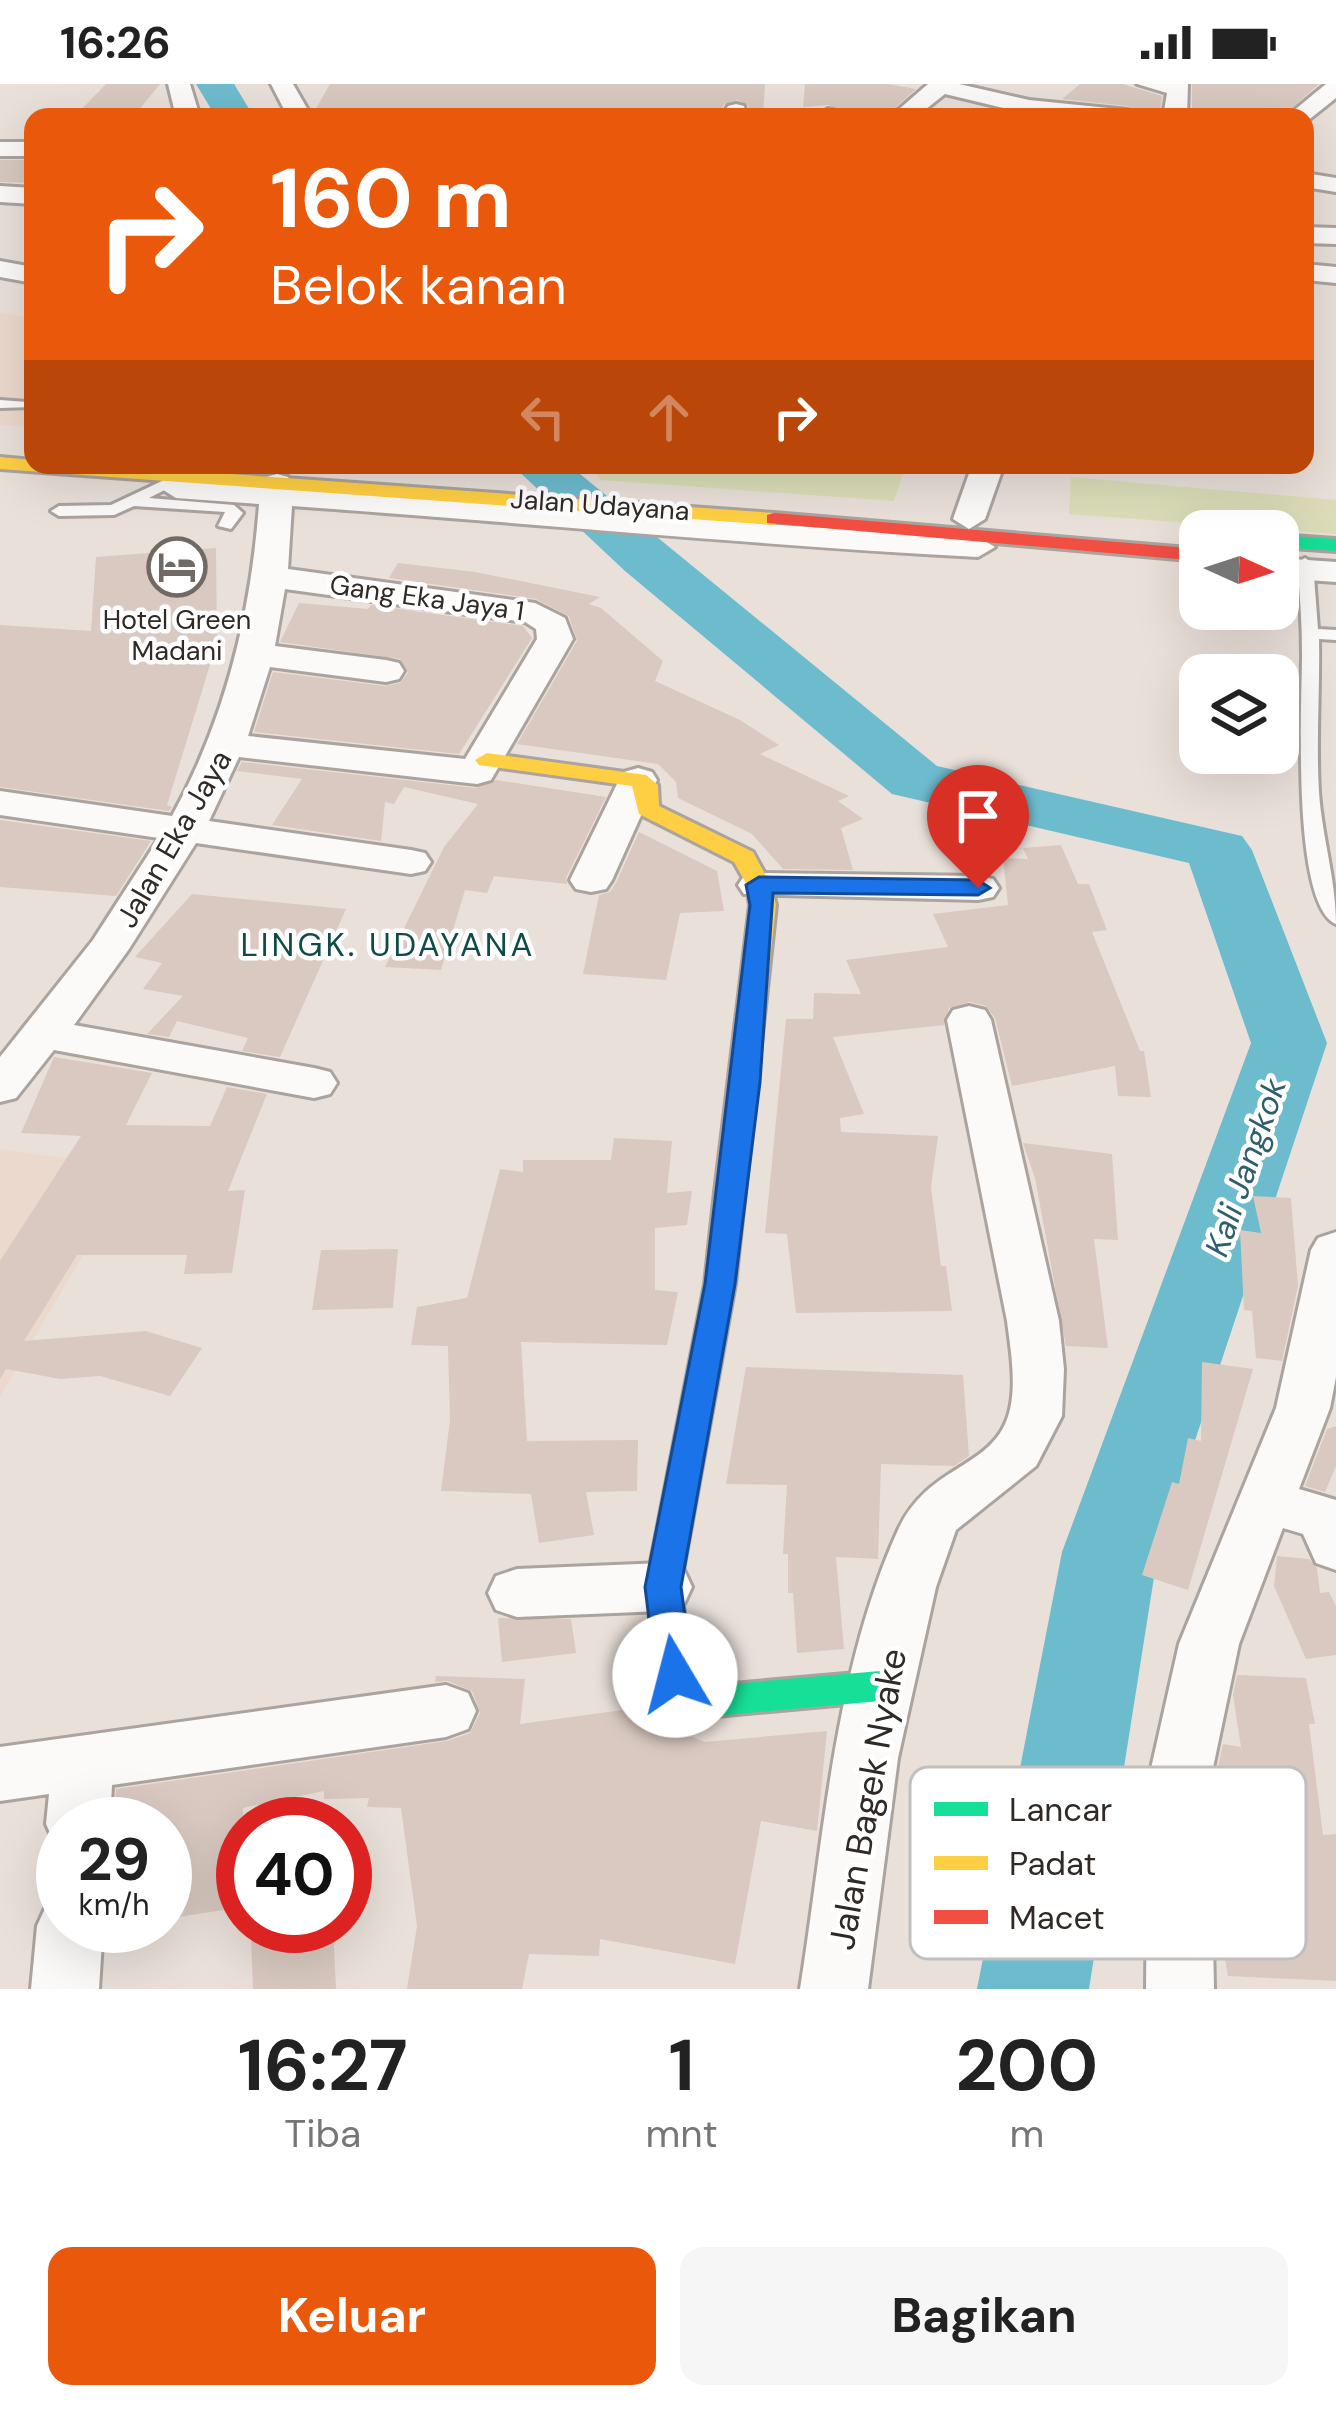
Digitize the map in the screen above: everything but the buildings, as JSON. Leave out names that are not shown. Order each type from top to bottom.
[{"type":"street","points":[[1148,84],[1179,88],[1176,108]]},
{"type":"street","points":[[913,108],[941,85],[1040,108]]},
{"type":"street","points":[[1309,108],[1336,87]]},
{"type":"street","points":[[0,474],[160,489],[273,482],[665,508],[760,536],[1179,558]]},
{"type":"street","points":[[68,474],[160,489]]},
{"type":"street","points":[[969,519],[985,474]]},
{"type":"street","name":"Jalan Eka Jaya","points":[[0,1087],[139,909],[229,746],[272,577],[273,482]]},
{"type":"street","name":"Jalan Udayana","points":[[665,508],[969,519],[1179,534]]},
{"type":"street","points":[[1300,562],[1336,545]]},
{"type":"street","name":"Gang Eka Jaya 1","points":[[272,577],[535,613],[556,630],[550,650],[487,760]]},
{"type":"street","points":[[256,654],[386,670]]},
{"type":"street","points":[[229,746],[477,772],[487,760],[638,780],[646,785],[647,808],[744,857],[759,885],[763,905],[720,1284],[663,1587],[675,1675],[686,1692],[705,1702],[880,1686]]},
{"type":"street","points":[[591,880],[638,780]]},
{"type":"street","points":[[0,803],[411,862]]},
{"type":"street","points":[[759,885],[978,888]]},
{"type":"street","name":"Jalan Bagek Nyake","points":[[834,1989],[880,1686],[928,1527],[948,1499],[1011,1458],[1030,1436],[1036,1412],[1034,1322],[969,1020]]},
{"type":"street","points":[[44,1034],[314,1082]]},
{"type":"street","points":[[1182,1767],[1209,1645],[1303,1408],[1324,1371],[1336,1250]]},
{"type":"street","points":[[1268,1502],[1325,1519],[1336,1547]]},
{"type":"street","points":[[517,1593],[663,1587]]},
{"type":"street","points":[[0,1774],[446,1711]]},
{"type":"street","points":[[80,1797],[83,1762]]},
{"type":"street","points":[[65,1989],[68,1953]]},
{"type":"street","points":[[1180,1959],[1180,1989]]},
{"type":"lane","points":[[59,511],[114,510],[160,489],[230,508],[235,514],[226,526]]},
{"type":"lane","points":[[1300,562],[1309,633],[1310,815],[1322,880],[1336,918]]},
{"type":"lane","points":[[1309,633],[1336,635]]},
{"type":"shaded area","points":[[0,312],[24,316],[24,426],[0,425]]},
{"type":"shaded area","points":[[0,1149],[134,1168],[0,1397]]},
{"type":"green space","points":[[597,474],[903,474],[894,501],[601,480]]},
{"type":"green space","points":[[1071,477],[1336,500],[1336,534],[1299,531],[1299,510],[1179,510],[1179,522],[1069,514]]},
{"type":"waterway","name":"Kali Jangkok","points":[[215,84],[230,108]]},
{"type":"waterway","name":"Kali Jangkok","points":[[548,474],[915,780],[1218,850],[1289,1043],[1110,1552],[1072,1767]]},
{"type":"waterway","name":"Kali Jangkok","points":[[1033,1989],[1038,1959]]},
{"type":"traffic: fast","points":[[1299,542],[1336,545]]},
{"type":"traffic: fast","points":[[730,1192],[720,1284],[663,1587],[675,1675],[686,1692],[705,1702],[880,1686]]},
{"type":"traffic: slow","points":[[0,463],[24,465]]},
{"type":"traffic: slow","points":[[152,474],[774,519]]},
{"type":"traffic: slow","points":[[487,760],[638,780],[646,785],[647,809],[744,857],[759,885],[763,905],[730,1192]]},
{"type":"traffic: jam","points":[[774,519],[1179,553]]},
{"type":"place","name":"Hotel Green Madani","points":[[177,567]]},
{"type":"district","name":"LINGK. UDAYANA","points":[[388,944]]},
{"type":"route","points":[[675,1675],[663,1587],[689,1429],[720,1284],[746,1082],[763,905],[759,885],[978,888]]}]
